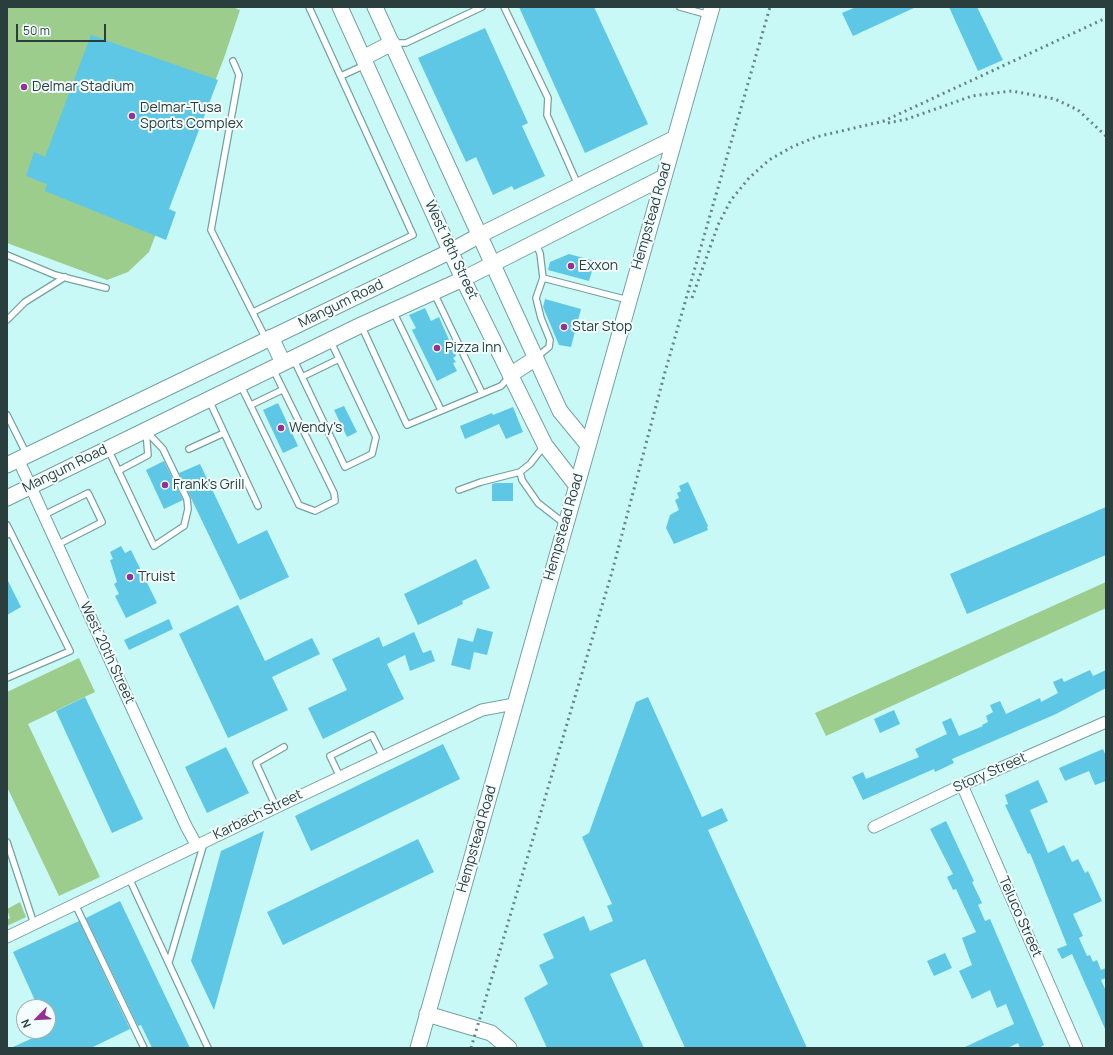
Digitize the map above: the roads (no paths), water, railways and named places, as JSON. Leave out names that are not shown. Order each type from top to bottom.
[{"type":"main road","name":"West 18th Street","points":[[340,7],[463,279],[544,445],[576,485]]},
{"type":"main road","points":[[375,7],[560,410],[588,445]]},
{"type":"main road","name":"Hempstead Road","points":[[418,1048],[710,11]]},
{"type":"main road","points":[[364,62],[392,43]]},
{"type":"main road","name":"Mangum Road","points":[[17,460],[451,251],[480,235],[673,139]]},
{"type":"main road","name":"Mangum Road","points":[[7,498],[361,325],[463,279],[662,178]]},
{"type":"main road","points":[[269,338],[283,363]]},
{"type":"main road","points":[[510,375],[536,358]]},
{"type":"main road","points":[[427,1014],[491,1033],[510,1048]]},
{"type":"street","name":"West 20th Street","points":[[17,460],[58,545],[186,826],[200,844]]},
{"type":"street","name":"Karbach Street","points":[[7,937],[276,807],[482,710],[514,704]]},
{"type":"street","name":"Story Street","points":[[874,827],[962,785],[1106,722]]},
{"type":"street","name":"Teluco Street","points":[[962,785],[1077,1048]]},
{"type":"lane","points":[[253,312],[413,234],[310,7]]},
{"type":"lane","points":[[392,43],[406,43],[482,7]]},
{"type":"lane","points":[[504,7],[548,98],[547,115],[579,187]]},
{"type":"lane","points":[[680,7],[710,11]]},
{"type":"lane","points":[[233,61],[239,75],[211,230],[253,312],[269,338]]},
{"type":"lane","points":[[341,76],[364,62]]},
{"type":"lane","points":[[535,243],[540,254],[542,278],[536,298],[550,340],[549,347],[536,358]]},
{"type":"lane","points":[[7,255],[65,277],[106,288]]},
{"type":"lane","points":[[7,320],[24,302],[65,277]]},
{"type":"lane","points":[[542,278],[628,300]]},
{"type":"lane","points":[[434,292],[482,393]]},
{"type":"lane","points":[[393,310],[441,410]]},
{"type":"lane","points":[[361,325],[407,425],[501,386],[510,375]]},
{"type":"lane","points":[[283,363],[302,377],[345,467],[372,454],[376,437],[330,340]]},
{"type":"lane","points":[[302,377],[339,359]]},
{"type":"lane","points":[[240,384],[299,505],[315,511],[335,501],[334,493],[282,390],[283,363]]},
{"type":"lane","points":[[251,405],[282,390]]},
{"type":"lane","points":[[209,399],[258,506]]},
{"type":"lane","points":[[7,415],[17,460]]},
{"type":"lane","points":[[118,471],[148,455],[146,431]]},
{"type":"lane","points":[[108,449],[154,546],[184,526],[188,509],[187,499],[163,449],[146,431]]},
{"type":"lane","points":[[189,449],[224,433]]},
{"type":"lane","points":[[459,490],[481,482],[520,472],[530,464],[544,445]]},
{"type":"lane","points":[[520,472],[522,480],[538,503],[565,524]]},
{"type":"lane","points":[[44,515],[88,493],[102,522],[58,545]]},
{"type":"lane","points":[[7,525],[9,534],[70,651],[7,678]]},
{"type":"lane","points":[[340,777],[330,756],[372,735],[383,757]]},
{"type":"lane","points":[[276,807],[256,763],[284,747]]},
{"type":"lane","points":[[7,842],[34,924]]},
{"type":"lane","points":[[169,962],[200,844]]},
{"type":"lane","points":[[129,878],[208,1048]]},
{"type":"lane","points":[[75,904],[144,1048]]},
{"type":"railway","points":[[471,1048],[612,572],[665,372],[770,7]]},
{"type":"railway","points":[[692,298],[718,225],[731,200],[749,178],[769,160],[792,147],[816,137],[884,121],[1106,18]]},
{"type":"railway","points":[[888,123],[907,119],[972,96],[1012,91],[1055,99],[1078,110],[1106,136]]},
{"type":"place","name":"Delmar Stadium","points":[[24,87]]},
{"type":"place","name":"Delmar-Tusa Sports Complex","points":[[132,116]]},
{"type":"place","name":"Exxon","points":[[571,266]]},
{"type":"place","name":"Star Stop","points":[[564,327]]},
{"type":"place","name":"Pizza Inn","points":[[437,348]]},
{"type":"place","name":"Wendy's","points":[[281,428]]},
{"type":"place","name":"Frank's Grill","points":[[165,485]]},
{"type":"place","name":"Truist","points":[[130,577]]}]
